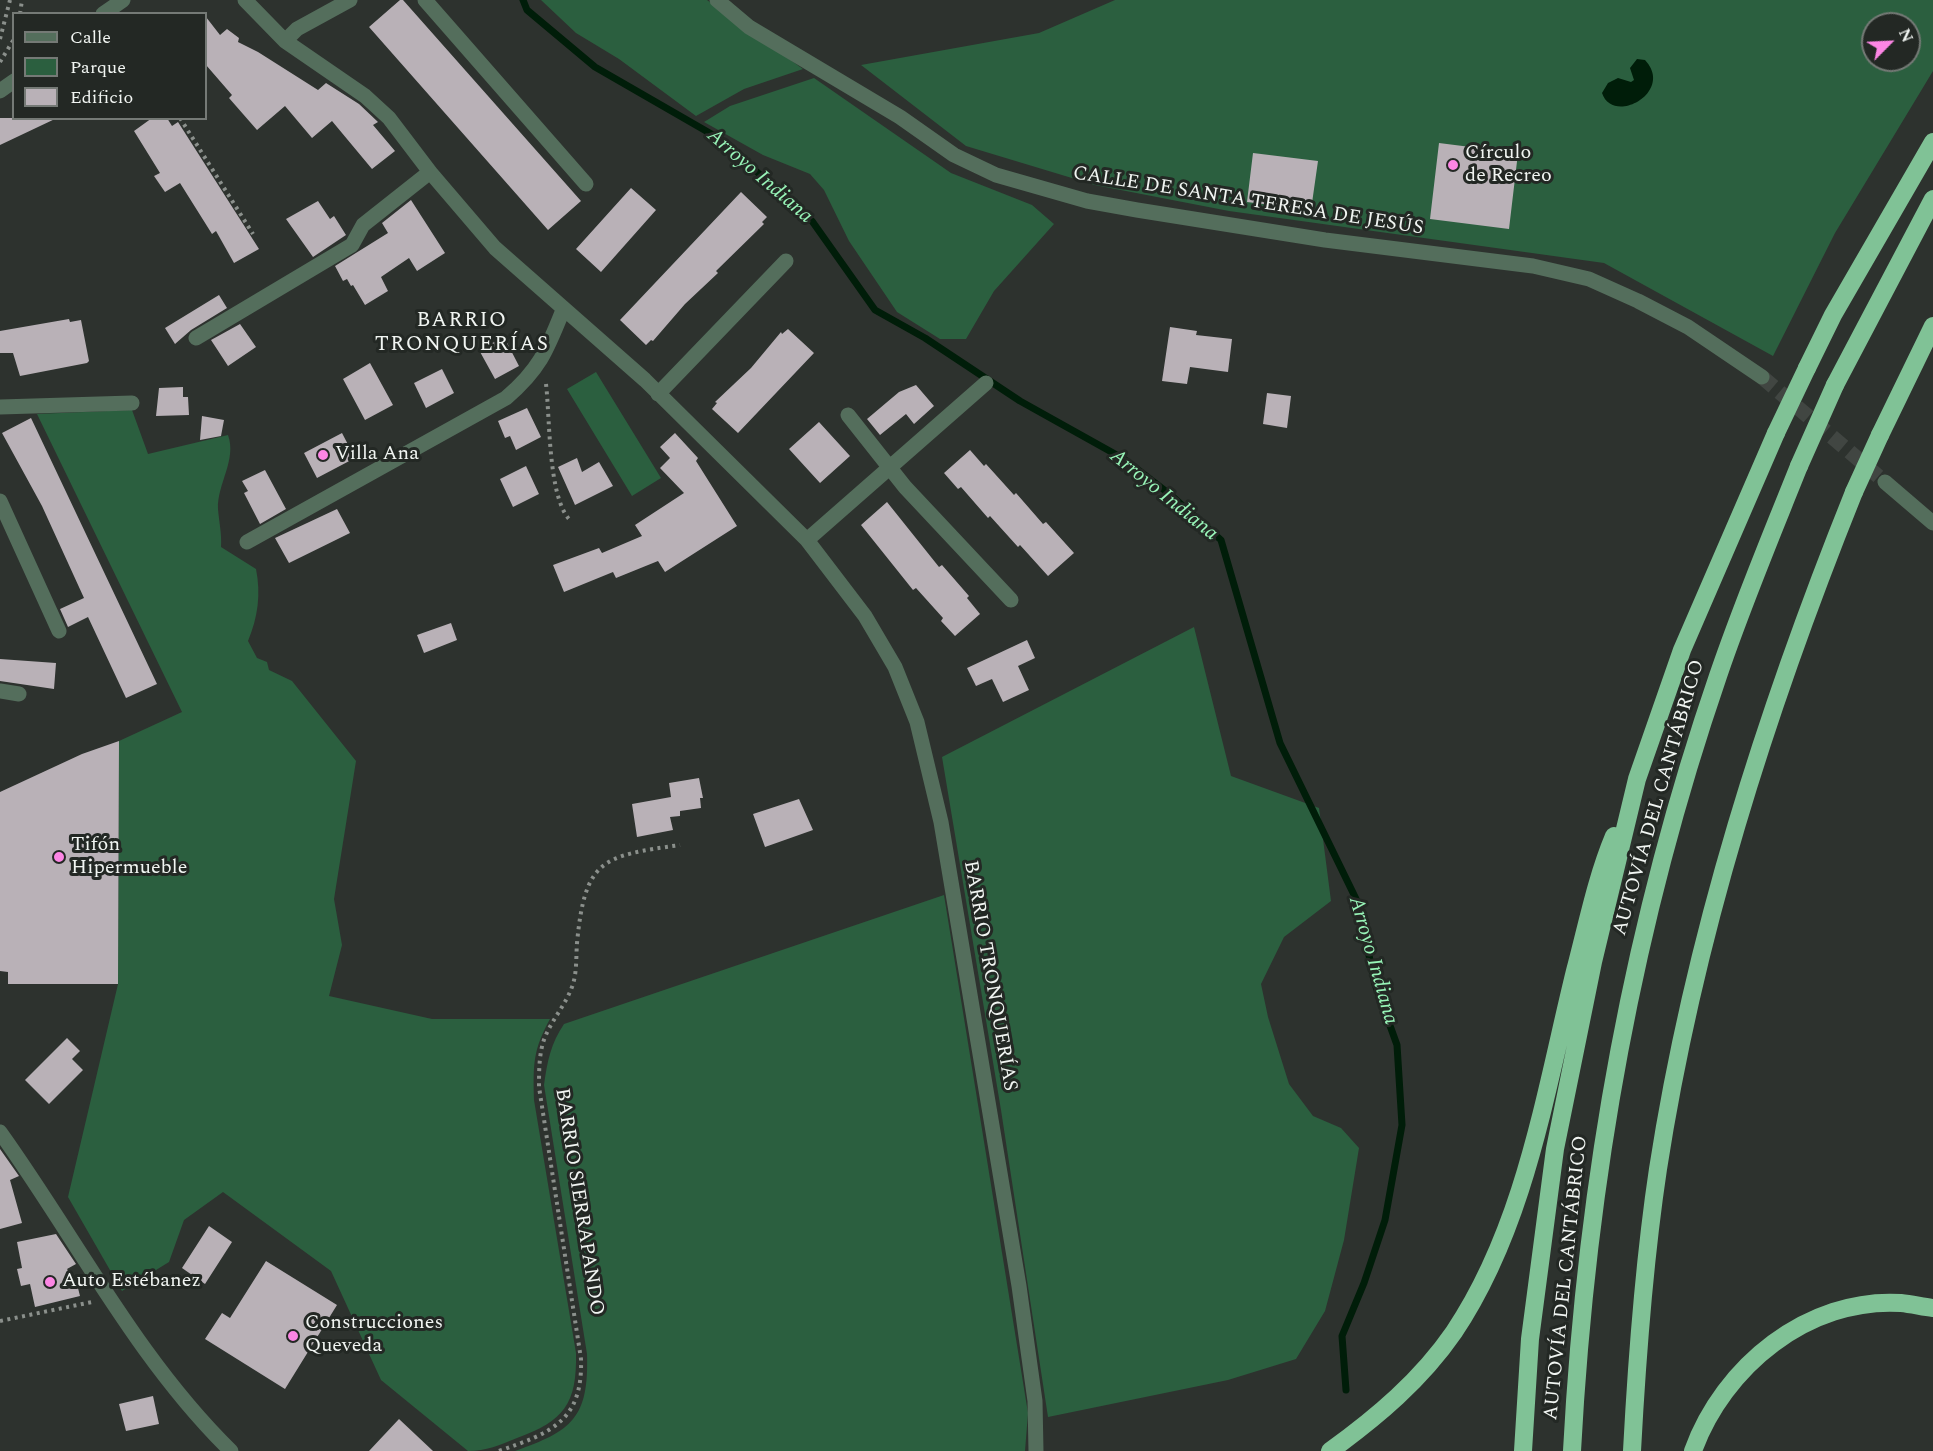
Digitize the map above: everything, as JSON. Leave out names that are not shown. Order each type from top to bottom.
[{"type":"highway","points":[[1330,1451],[1391,1404],[1435,1356],[1471,1303],[1493,1259],[1526,1171],[1604,860],[1637,779],[1682,650],[1776,433],[1807,368],[1838,306],[1933,142]]},
{"type":"highway","name":"AUTOVÍA DEL CANTÁBRICO","points":[[1572,1451],[1593,1209],[1612,1086],[1633,976],[1662,862],[1716,679],[1799,466],[1834,385],[1933,199]]},
{"type":"highway","points":[[1632,1451],[1636,1377],[1658,1169],[1681,1046],[1727,858],[1761,741],[1818,583],[1854,492],[1933,326]]},
{"type":"highway","points":[[1523,1451],[1530,1338],[1555,1149],[1597,943],[1637,779]]},
{"type":"highway","points":[[1694,1451],[1705,1420],[1721,1394],[1764,1349],[1791,1332],[1824,1316],[1858,1306],[1900,1303],[1933,1308]]},
{"type":"street","points":[[107,12],[123,0]]},
{"type":"street","name":"BARRIO TRONQUERÍAS","points":[[245,0],[285,41],[365,96],[389,118],[430,172],[495,248],[658,394],[807,540],[865,616],[895,667],[917,722],[935,787],[1020,1286],[1035,1401],[1036,1451]]},
{"type":"street","points":[[285,41],[297,29],[350,0]]},
{"type":"street","points":[[425,0],[586,184]]},
{"type":"street","name":"CALLE DE SANTA TERESA DE JESÚS","points":[[717,0],[749,27],[900,117],[954,154],[996,175],[1087,201],[1117,207],[1325,240],[1533,266],[1589,279],[1688,327],[1762,377]]},
{"type":"street","points":[[196,338],[352,245],[363,225],[430,172]]},
{"type":"street","points":[[658,394],[786,261]]},
{"type":"street","points":[[247,542],[506,398],[526,381],[543,359],[563,310]]},
{"type":"street","points":[[807,540],[986,383]]},
{"type":"street","points":[[0,407],[132,403]]},
{"type":"street","points":[[848,415],[905,487],[1011,600]]},
{"type":"street","points":[[1885,482],[1933,523]]},
{"type":"street","points":[[0,501],[59,631]]},
{"type":"street","points":[[0,691],[19,694]]},
{"type":"street","points":[[0,1132],[111,1298],[196,1414],[231,1451]]},
{"type":"path","points":[[0,39],[10,0]]},
{"type":"path","points":[[0,62],[12,42]]},
{"type":"path","points":[[181,120],[253,234]]},
{"type":"path","points":[[543,359],[556,492],[562,511],[569,519]]},
{"type":"path","name":"BARRIO SIERRAPANDO","points":[[499,1451],[559,1425],[572,1408],[581,1388],[581,1359],[539,1087],[541,1053],[545,1037],[575,977],[583,902],[591,876],[610,859],[633,852],[680,845]]},
{"type":"path","points":[[0,1321],[111,1298]]},
{"type":"green space","points":[[541,0],[707,0],[803,69],[744,89],[696,116],[619,59],[576,33]]},
{"type":"green space","name":"Círculo de Recreo","points":[[1115,0],[1933,0],[1933,71],[1835,233],[1773,356],[1604,263],[1229,211],[1095,185],[966,146],[861,65],[1039,33]]},
{"type":"green space","points":[[814,78],[951,173],[1032,205],[1054,224],[994,291],[966,339],[940,339],[897,312],[849,241],[824,190],[810,174],[763,155],[704,122],[730,106]]},
{"type":"green space","points":[[596,372],[661,478],[632,496],[567,389]]},
{"type":"green space","points":[[132,410],[148,454],[228,435],[229,463],[220,490],[218,509],[221,547],[256,569],[258,605],[248,641],[257,658],[267,662],[269,670],[292,681],[356,761],[334,899],[342,945],[329,996],[432,1019],[550,1019],[535,1058],[534,1100],[576,1353],[576,1371],[570,1398],[557,1417],[533,1432],[499,1445],[468,1451],[381,1380],[331,1271],[223,1192],[184,1220],[169,1262],[122,1291],[68,1197],[118,984],[119,741],[182,712],[37,414]]},
{"type":"green space","points":[[1194,627],[1231,776],[1319,808],[1331,901],[1284,937],[1261,984],[1268,1017],[1289,1084],[1313,1116],[1341,1128],[1359,1148],[1344,1240],[1325,1311],[1296,1359],[1228,1380],[1048,1417],[1001,1110],[942,757]]},
{"type":"green space","points":[[944,895],[1028,1413],[1025,1451],[515,1451],[551,1436],[573,1419],[585,1393],[587,1376],[587,1354],[544,1085],[550,1053],[564,1024]]},
{"type":"shaded area","points":[[1637,59],[1645,60],[1652,72],[1652,83],[1647,93],[1639,101],[1628,105],[1618,106],[1608,102],[1602,93],[1608,83],[1618,78],[1631,82],[1634,80],[1630,68]]},
{"type":"building","points":[[400,0],[403,0],[581,201],[548,230],[369,27]]},
{"type":"building","points":[[207,18],[220,35],[227,29],[239,38],[238,42],[318,90],[326,83],[359,104],[378,122],[373,125],[395,151],[372,169],[332,121],[312,138],[285,106],[257,130],[229,98],[232,95],[207,66]]},
{"type":"building","points":[[0,118],[53,120],[0,145]]},
{"type":"building","points":[[149,120],[168,120],[172,126],[178,122],[259,249],[234,263],[216,231],[212,234],[180,183],[165,192],[154,176],[160,173],[134,131]]},
{"type":"building","points":[[1439,143],[1518,153],[1509,229],[1430,219]]},
{"type":"building","points":[[1253,153],[1318,161],[1311,210],[1247,202]]},
{"type":"building","points":[[631,188],[656,210],[601,272],[576,249]]},
{"type":"building","points":[[741,192],[767,217],[762,222],[764,224],[716,271],[718,273],[685,304],[653,341],[651,340],[646,345],[620,320]]},
{"type":"building","points":[[411,200],[445,253],[417,271],[409,258],[381,277],[388,291],[365,305],[353,285],[351,286],[347,279],[343,281],[335,266],[388,233],[382,223]]},
{"type":"building","points":[[318,201],[330,219],[334,216],[346,235],[313,257],[286,219]]},
{"type":"building","points":[[219,295],[227,308],[191,330],[175,344],[165,328]]},
{"type":"building","points":[[69,319],[70,322],[81,320],[89,361],[87,363],[20,376],[13,353],[0,353],[0,331]]},
{"type":"building","points":[[240,324],[256,347],[228,366],[211,340]]},
{"type":"building","points":[[1170,327],[1197,331],[1196,335],[1232,339],[1228,372],[1190,367],[1187,384],[1162,381]]},
{"type":"building","points":[[788,329],[814,353],[738,433],[712,409],[717,403],[715,402],[751,368],[781,332],[782,334]]},
{"type":"building","points":[[504,337],[519,366],[495,379],[479,350]]},
{"type":"building","points":[[370,363],[393,405],[365,420],[343,379]]},
{"type":"building","points":[[442,369],[454,393],[426,408],[414,383]]},
{"type":"building","points":[[916,385],[934,406],[914,424],[906,414],[880,435],[867,419],[899,392]]},
{"type":"building","points":[[183,387],[183,397],[188,397],[189,415],[156,416],[159,388]]},
{"type":"building","points":[[1267,393],[1291,396],[1287,428],[1263,424]]},
{"type":"building","points":[[527,408],[541,437],[516,450],[510,436],[505,438],[498,421]]},
{"type":"building","points":[[202,416],[224,420],[221,436],[200,440]]},
{"type":"building","points":[[31,418],[157,684],[126,698],[88,617],[68,627],[60,609],[84,598],[42,506],[2,433]]},
{"type":"building","points":[[819,422],[850,456],[820,483],[789,449]]},
{"type":"building","name":"Villa Ana","points":[[342,433],[355,458],[317,478],[304,453]]},
{"type":"building","points":[[675,433],[698,458],[696,461],[737,526],[665,572],[658,561],[616,578],[613,572],[564,592],[553,565],[599,548],[602,553],[642,536],[635,525],[684,493],[660,468],[670,458],[660,447]]},
{"type":"building","points":[[970,450],[1014,495],[1016,493],[1043,524],[1046,522],[1074,553],[1048,576],[1020,545],[1018,547],[961,487],[958,489],[944,473]]},
{"type":"building","points":[[577,458],[582,472],[599,462],[613,486],[575,505],[558,467]]},
{"type":"building","points":[[526,466],[539,494],[513,507],[500,479]]},
{"type":"building","points":[[265,470],[286,509],[260,524],[244,493],[248,491],[242,481]]},
{"type":"building","points":[[887,502],[939,567],[942,565],[969,596],[967,598],[980,614],[955,636],[941,621],[943,618],[916,588],[913,590],[861,525]]},
{"type":"building","points":[[337,509],[350,533],[289,563],[275,538]]},
{"type":"building","points":[[451,623],[457,640],[424,653],[417,635]]},
{"type":"building","points":[[1027,640],[1035,658],[1018,666],[1029,690],[1003,702],[992,679],[976,686],[967,668]]},
{"type":"building","points":[[0,659],[56,663],[54,689],[0,681]]},
{"type":"building","name":"Tifón Hipermueble","points":[[119,741],[118,984],[8,984],[8,972],[0,971],[0,792],[82,754]]},
{"type":"building","points":[[699,778],[703,798],[700,798],[701,808],[680,811],[680,816],[670,817],[673,830],[637,837],[632,804],[671,797],[669,783]]},
{"type":"building","points":[[799,799],[813,830],[765,847],[753,814]]},
{"type":"building","points":[[67,1038],[80,1051],[72,1059],[83,1070],[49,1104],[25,1080]]},
{"type":"building","points":[[0,1149],[19,1176],[10,1180],[22,1223],[0,1229]]},
{"type":"building","points":[[209,1226],[232,1242],[205,1284],[182,1268]]},
{"type":"building","points":[[56,1234],[76,1264],[67,1269],[77,1284],[80,1296],[35,1307],[30,1284],[21,1286],[17,1269],[22,1268],[17,1242]]},
{"type":"building","points":[[266,1261],[337,1305],[285,1389],[205,1339],[222,1313],[230,1318]]},
{"type":"building","points":[[153,1396],[159,1424],[126,1431],[119,1404]]},
{"type":"building","points":[[399,1419],[433,1451],[369,1451]]},
{"type":"waterway","name":"Arroyo Indiana","points":[[523,0],[527,10],[595,67],[720,139],[812,221],[875,310],[925,338],[1020,401],[1124,459],[1172,496],[1221,540],[1280,743],[1358,903],[1375,984],[1397,1045],[1402,1125],[1385,1220],[1364,1283],[1342,1336],[1346,1390]]},
{"type":"tunnel","points":[[1762,377],[1885,482]]},
{"type":"place","name":"Círculo de Recreo","points":[[1453,165]]},
{"type":"place","name":"Villa Ana","points":[[323,455]]},
{"type":"place","name":"Tifón Hipermueble","points":[[59,857]]},
{"type":"place","name":"Auto Estébanez","points":[[50,1282]]},
{"type":"place","name":"Construcciones Queveda","points":[[293,1336]]},
{"type":"district","name":"BARRIO TRONQUERÍAS","points":[[462,334]]}]
